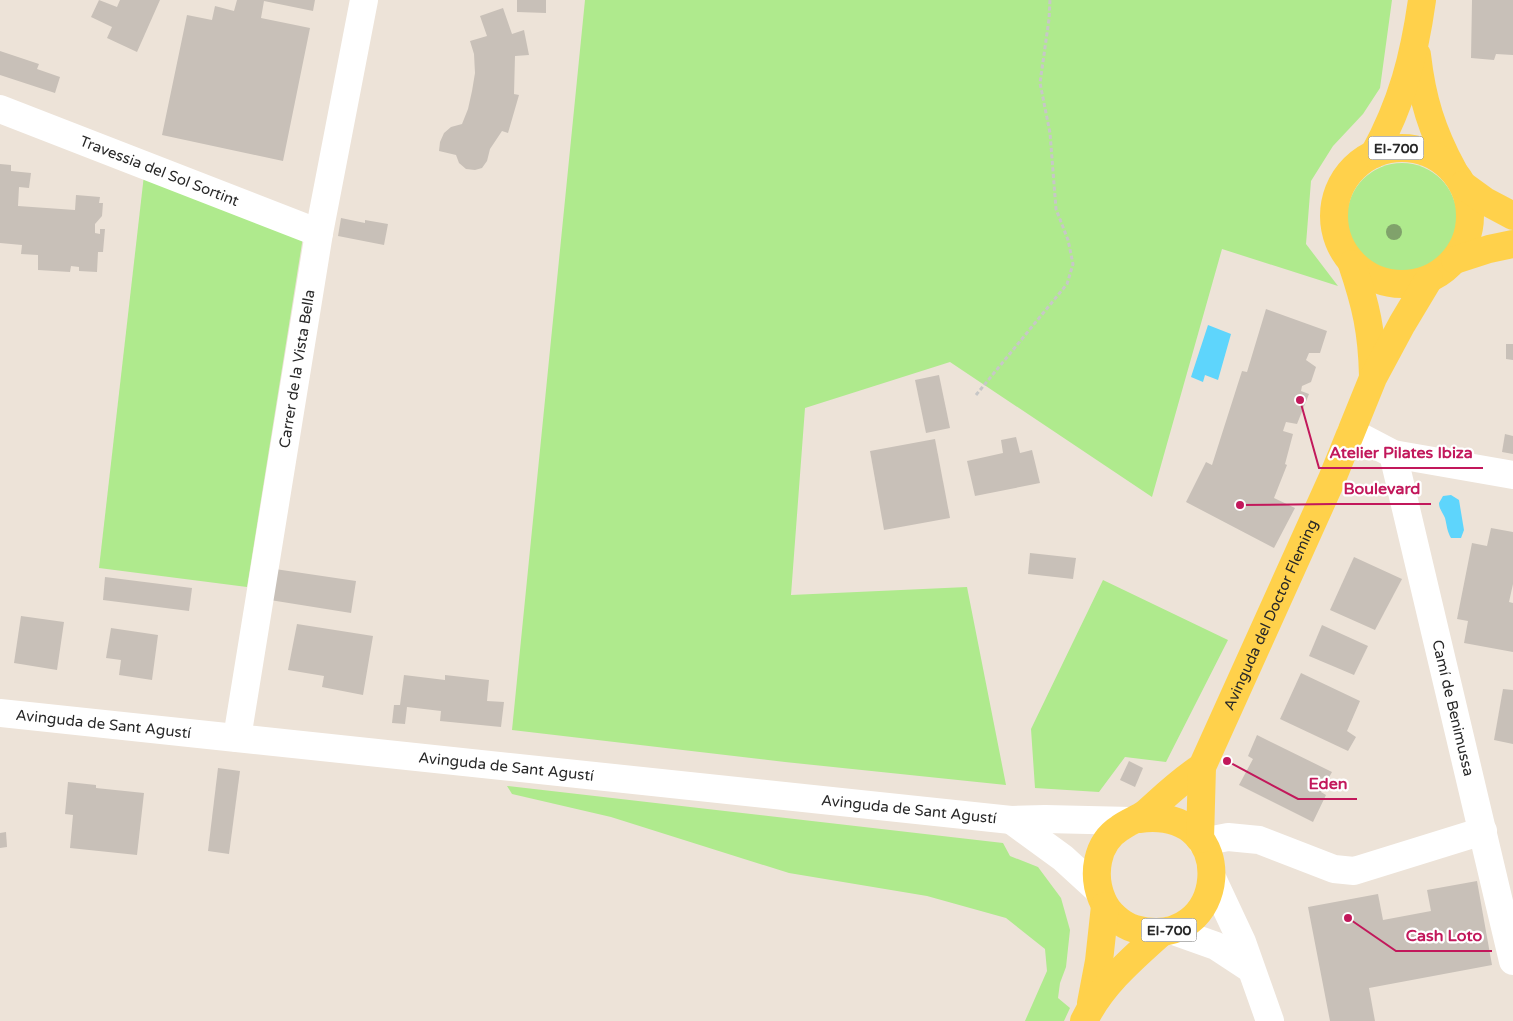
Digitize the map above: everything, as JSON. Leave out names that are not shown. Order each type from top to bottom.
[{"type":"main road","name":"EI-700","points":[[1374,154],[1404,87],[1416,43],[1422,0]]},
{"type":"main road","name":"EI-700","points":[[1416,43],[1420,78],[1431,124],[1438,144],[1458,178],[1470,208],[1470,226],[1464,246],[1455,260],[1442,272],[1429,279],[1408,284],[1386,283],[1364,274],[1352,264],[1342,249],[1334,228],[1335,203],[1343,182],[1358,164],[1374,154],[1396,148],[1420,150],[1438,158],[1458,178]]},
{"type":"main road","points":[[1458,178],[1485,200],[1513,216]]},
{"type":"main road","points":[[1455,260],[1489,249],[1513,244]]},
{"type":"main road","name":"Avinguda del Doctor Fleming","points":[[1352,264],[1367,310],[1372,348],[1373,378]]},
{"type":"main road","name":"Avinguda del Doctor Fleming","points":[[1201,841],[1202,768],[1332,479],[1373,378],[1429,279]]},
{"type":"main road","name":"EI-700","points":[[1086,1016],[1099,961],[1101,898],[1096,873],[1098,856],[1106,842],[1118,829],[1135,820],[1189,775],[1202,768]]},
{"type":"main road","points":[[1135,820],[1156,816],[1172,820],[1188,827],[1201,841]]},
{"type":"main road","name":"EI-700","points":[[1086,1016],[1125,966],[1167,931],[1184,924],[1204,905],[1212,878],[1211,865],[1201,841]]},
{"type":"main road","name":"EI-700","points":[[1101,898],[1116,918],[1129,927],[1146,932],[1167,931]]},
{"type":"street","name":"Carrer de la Vista Bella","points":[[237,738],[319,233],[364,0]]},
{"type":"street","name":"Travessia del Sol Sortint","points":[[0,109],[319,233]]},
{"type":"street","points":[[1351,432],[1394,454],[1513,475]]},
{"type":"street","name":"Camí de Benimussa","points":[[1394,454],[1513,961]]},
{"type":"street","name":"Avinguda de Sant Agustí","points":[[0,713],[1011,820],[1135,820]]},
{"type":"street","name":"Avinguda de Sant Agustí","points":[[1011,820],[1063,858],[1101,898]]},
{"type":"street","points":[[1201,841],[1228,837],[1259,840],[1334,869],[1354,871],[1483,831]]},
{"type":"street","points":[[1212,878],[1242,942],[1270,1021]]},
{"type":"street","points":[[1167,931],[1216,946],[1251,970]]},
{"type":"path","points":[[976,395],[1067,284],[1074,264],[1068,240],[1056,209],[1050,133],[1040,83],[1050,0]]},
{"type":"green space","points":[[585,0],[1392,0],[1380,88],[1363,114],[1333,146],[1311,181],[1306,244],[1338,286],[1222,249],[1152,497],[950,362],[805,408],[791,595],[967,587],[1006,785],[785,762],[512,730]]},
{"type":"green space","points":[[1402,163],[1423,167],[1441,179],[1453,197],[1457,218],[1453,239],[1441,257],[1423,269],[1402,273],[1381,269],[1363,257],[1351,239],[1347,218],[1351,197],[1363,179],[1381,167]]},
{"type":"green space","points":[[144,175],[303,237],[247,587],[99,568]]},
{"type":"green space","points":[[1103,580],[1228,640],[1166,762],[1125,757],[1099,792],[1035,788],[1031,729]]},
{"type":"green space","points":[[507,786],[1003,843],[1010,856],[1038,867],[1061,898],[1070,930],[1066,967],[1060,983],[1058,998],[1070,1008],[1064,1021],[1025,1021],[1047,971],[1045,949],[1006,918],[927,896],[789,873],[611,817],[512,794]]},
{"type":"water","points":[[1208,325],[1231,334],[1218,380],[1205,375],[1203,382],[1191,377]]},
{"type":"water","points":[[1451,495],[1459,500],[1464,530],[1461,538],[1451,538],[1439,505],[1443,496]]},
{"type":"building","points":[[99,0],[117,7],[120,0],[160,0],[137,52],[107,38],[112,27],[91,17]]},
{"type":"building","points":[[237,0],[315,0],[313,11],[264,1],[261,18],[310,28],[283,161],[162,135],[187,15],[212,20],[215,6],[234,11]]},
{"type":"building","points":[[517,0],[546,0],[546,13],[517,12]]},
{"type":"building","points":[[1472,0],[1513,0],[1513,55],[1496,54],[1494,60],[1471,58]]},
{"type":"building","points":[[503,8],[512,34],[524,30],[529,55],[515,56],[514,94],[519,95],[508,133],[502,131],[490,149],[487,161],[482,168],[475,170],[466,169],[459,163],[456,155],[439,151],[440,142],[444,133],[451,127],[462,124],[468,109],[475,73],[474,54],[470,41],[487,36],[480,16]]},
{"type":"building","points":[[0,51],[39,64],[37,69],[60,77],[55,93],[0,75]]},
{"type":"building","points":[[0,164],[11,165],[11,171],[31,173],[29,188],[19,187],[18,206],[75,210],[76,195],[100,197],[99,203],[103,203],[102,216],[95,224],[95,233],[100,234],[100,229],[105,229],[103,252],[98,252],[97,272],[79,271],[79,267],[71,266],[70,272],[38,270],[38,255],[21,254],[22,245],[0,243]]},
{"type":"building","points":[[341,218],[365,223],[365,220],[388,224],[384,245],[338,236]]},
{"type":"building","points":[[1266,309],[1327,331],[1320,353],[1309,353],[1306,360],[1316,367],[1311,382],[1302,386],[1301,391],[1309,394],[1297,424],[1286,422],[1283,431],[1293,434],[1285,464],[1287,465],[1274,498],[1295,508],[1274,548],[1186,502],[1206,462],[1212,465],[1242,371],[1247,372]]},
{"type":"building","points":[[1506,344],[1513,344],[1513,360],[1506,359]]},
{"type":"building","points":[[939,375],[950,428],[926,433],[915,380]]},
{"type":"building","points":[[1505,434],[1513,436],[1513,454],[1502,452]]},
{"type":"building","points":[[1016,437],[1020,453],[1032,450],[1040,483],[975,496],[967,461],[1003,453],[1001,440]]},
{"type":"building","points":[[935,439],[950,518],[884,530],[870,451]]},
{"type":"building","points":[[1491,528],[1513,532],[1513,584],[1509,602],[1513,603],[1513,652],[1464,643],[1468,621],[1457,619],[1472,543],[1487,546]]},
{"type":"building","points":[[1030,553],[1076,558],[1073,579],[1028,574]]},
{"type":"building","points":[[1354,557],[1402,579],[1375,630],[1330,610]]},
{"type":"building","points":[[275,569],[356,581],[351,613],[270,600]]},
{"type":"building","points":[[105,577],[192,588],[189,611],[103,600]]},
{"type":"building","points":[[21,616],[64,622],[57,670],[14,663]]},
{"type":"building","points":[[297,624],[373,636],[363,695],[322,687],[324,676],[288,670]]},
{"type":"building","points":[[1322,625],[1368,646],[1354,675],[1309,656]]},
{"type":"building","points":[[111,628],[158,635],[152,680],[119,675],[121,660],[106,658]]},
{"type":"building","points":[[1301,673],[1360,701],[1347,731],[1356,737],[1348,751],[1280,719]]},
{"type":"building","points":[[404,675],[445,680],[445,675],[489,680],[487,701],[504,702],[501,727],[440,721],[441,711],[407,707],[405,724],[392,723],[394,705],[400,705]]},
{"type":"building","points":[[1503,689],[1513,690],[1513,744],[1494,740]]},
{"type":"building","points":[[1257,735],[1332,772],[1321,792],[1326,795],[1313,822],[1239,785],[1253,759],[1248,756]]},
{"type":"building","points":[[1129,761],[1143,768],[1135,787],[1120,780]]},
{"type":"building","points":[[218,768],[240,771],[229,854],[208,851]]},
{"type":"building","points":[[68,782],[96,785],[96,788],[144,793],[137,855],[70,848],[73,815],[65,814]]},
{"type":"building","points":[[6,832],[7,847],[0,848],[0,833]]},
{"type":"building","points":[[1477,881],[1492,965],[1369,988],[1375,1021],[1330,1021],[1308,907],[1378,894],[1383,920],[1431,911],[1427,890]]},
{"type":"place","name":"Atelier Pilates Ibiza","points":[[1300,400]]},
{"type":"place","name":"Boulevard","points":[[1240,505]]},
{"type":"place","name":"Eden","points":[[1227,761]]},
{"type":"place","name":"Cash Loto","points":[[1348,918]]}]
